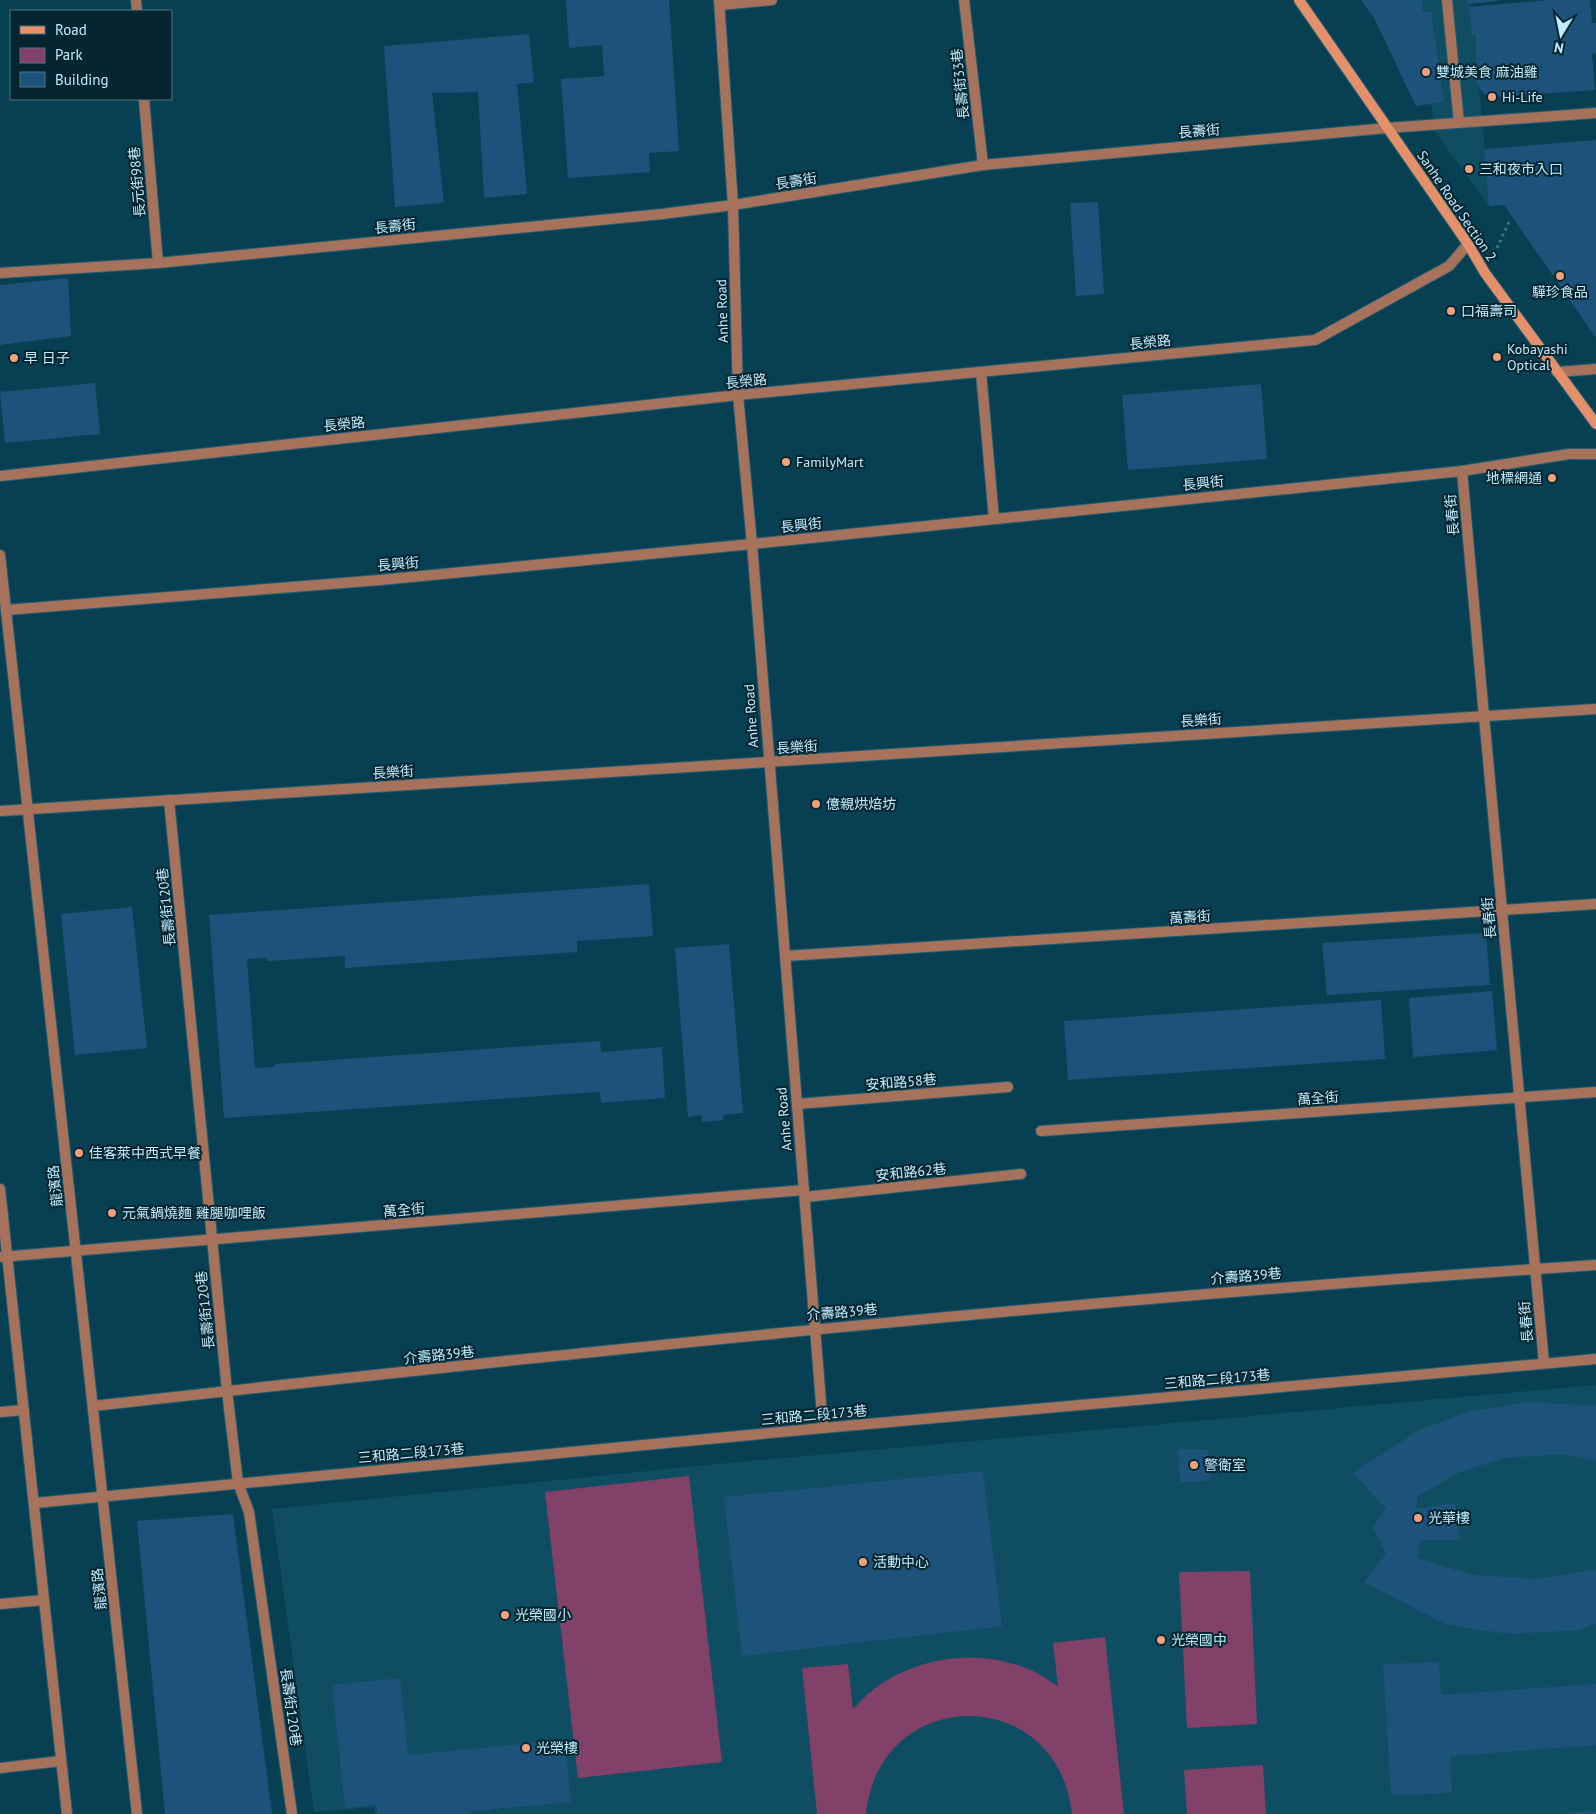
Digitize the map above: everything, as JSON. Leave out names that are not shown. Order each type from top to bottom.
[{"type":"main road","name":"Sanhe Road Section 2","points":[[1299,0],[1468,244],[1485,273],[1596,424]]},
{"type":"street","points":[[720,3],[772,0]]},
{"type":"street","name":"長壽街33巷","points":[[964,0],[982,165]]},
{"type":"street","points":[[1447,0],[1459,123]]},
{"type":"street","name":"Anhe Road","points":[[720,3],[733,205],[738,395],[752,544],[824,1428]]},
{"type":"street","name":"長元街98巷","points":[[144,100],[158,263]]},
{"type":"street","name":"長壽街","points":[[0,273],[158,263],[733,205],[982,165],[1387,128],[1596,112]]},
{"type":"street","name":"長榮路","points":[[0,476],[738,395],[1315,340],[1449,266],[1468,244]]},
{"type":"street","points":[[1557,372],[1596,369]]},
{"type":"street","points":[[981,372],[994,519]]},
{"type":"street","name":"長興街","points":[[6,610],[380,580],[752,544],[1462,471],[1569,454],[1596,454]]},
{"type":"street","name":"長春街","points":[[1462,471],[1544,1363]]},
{"type":"street","name":"龍濱路","points":[[0,555],[137,1814]]},
{"type":"street","name":"長樂街","points":[[0,811],[1596,709]]},
{"type":"street","name":"長壽街120巷","points":[[169,800],[226,1391],[238,1483],[249,1512],[292,1814]]},
{"type":"street","name":"萬壽街","points":[[785,956],[1502,912],[1596,904]]},
{"type":"street","name":"安和路58巷","points":[[797,1104],[1008,1087]]},
{"type":"street","name":"萬全街","points":[[1041,1130],[1596,1092]]},
{"type":"street","name":"安和路62巷","points":[[804,1194],[1021,1174]]},
{"type":"street","points":[[0,1189],[4,1257],[24,1410],[67,1814]]},
{"type":"street","name":"萬全街","points":[[4,1257],[76,1249],[804,1194]]},
{"type":"street","name":"介壽路39巷","points":[[92,1406],[815,1329],[1190,1294],[1596,1265]]},
{"type":"street","name":"三和路二段173巷","points":[[34,1503],[824,1428],[1596,1359]]},
{"type":"street","points":[[0,1412],[24,1410]]},
{"type":"street","points":[[0,1604],[44,1600]]},
{"type":"street","points":[[0,1768],[61,1761]]},
{"type":"shaded area","points":[[1421,0],[1471,0],[1490,208],[1434,130]]},
{"type":"shaded area","name":"光榮國中","points":[[1596,1385],[1596,1814],[375,1814],[374,1807],[314,1812],[272,1509],[707,1465]]},
{"type":"green space","points":[[689,1476],[722,1762],[578,1778],[545,1492]]},
{"type":"green space","points":[[1250,1571],[1257,1724],[1187,1728],[1179,1572]]},
{"type":"green space","points":[[1105,1637],[1124,1814],[1072,1814],[1060,1771],[1036,1740],[1004,1722],[969,1716],[933,1722],[902,1741],[878,1771],[866,1814],[817,1814],[802,1668],[848,1664],[853,1709],[875,1688],[895,1676],[914,1667],[953,1659],[993,1659],[1012,1663],[1035,1672],[1058,1686],[1053,1643]]},
{"type":"green space","points":[[1263,1765],[1266,1814],[1187,1814],[1184,1770]]},
{"type":"building","points":[[566,0],[669,0],[679,151],[649,153],[650,172],[568,178],[561,79],[604,76],[602,45],[569,48]]},
{"type":"building","points":[[1361,0],[1422,0],[1423,12],[1431,12],[1444,102],[1416,106],[1374,18]]},
{"type":"building","points":[[1467,0],[1498,0],[1498,1],[1467,4]]},
{"type":"building","points":[[1550,0],[1590,0],[1592,23],[1596,23],[1596,53],[1592,54],[1595,90],[1495,97],[1484,94],[1477,84],[1475,34],[1472,35],[1469,7]]},
{"type":"building","points":[[529,34],[534,82],[517,84],[527,194],[484,198],[478,92],[432,93],[444,203],[395,207],[384,46]]},
{"type":"building","points":[[1596,140],[1596,338],[1504,205],[1489,206],[1484,149]]},
{"type":"building","points":[[1098,202],[1104,294],[1076,296],[1070,203]]},
{"type":"building","points":[[68,278],[71,336],[0,345],[0,285]]},
{"type":"building","points":[[95,383],[100,434],[5,443],[0,392]]},
{"type":"building","points":[[1261,384],[1267,459],[1128,470],[1122,395]]},
{"type":"building","points":[[649,884],[653,936],[577,941],[577,952],[345,968],[345,956],[267,961],[267,958],[247,959],[255,1068],[275,1067],[275,1064],[600,1041],[601,1052],[662,1047],[665,1098],[601,1103],[600,1092],[224,1118],[209,915]]},
{"type":"building","points":[[132,907],[147,1048],[75,1055],[61,914]]},
{"type":"building","points":[[1486,933],[1490,985],[1327,995],[1322,943]]},
{"type":"building","points":[[729,944],[743,1113],[723,1115],[723,1120],[702,1122],[701,1115],[688,1117],[675,948]]},
{"type":"building","points":[[1492,991],[1497,1050],[1413,1057],[1409,998]]},
{"type":"building","points":[[1381,1000],[1385,1059],[1068,1080],[1064,1021]]},
{"type":"building","name":"光華樓","points":[[1530,1402],[1596,1406],[1596,1461],[1561,1454],[1505,1458],[1460,1472],[1418,1496],[1416,1509],[1455,1503],[1460,1540],[1421,1540],[1417,1558],[1473,1575],[1536,1579],[1596,1570],[1596,1623],[1579,1630],[1509,1634],[1447,1625],[1364,1582],[1386,1554],[1373,1527],[1386,1508],[1353,1473],[1419,1430],[1471,1411]]},
{"type":"building","name":"警衛室","points":[[1178,1449],[1208,1450],[1210,1481],[1180,1482]]},
{"type":"building","name":"活動中心","points":[[983,1471],[1002,1626],[742,1656],[724,1497]]},
{"type":"building","points":[[233,1514],[272,1814],[165,1814],[137,1521]]},
{"type":"building","points":[[1439,1662],[1441,1695],[1596,1684],[1596,1745],[1450,1756],[1452,1793],[1391,1795],[1383,1664]]},
{"type":"building","name":"光榮樓","points":[[400,1678],[408,1755],[565,1740],[571,1802],[473,1811],[469,1814],[377,1814],[376,1805],[345,1808],[332,1685]]},
{"type":"building","points":[[1596,1812],[1596,1814],[1552,1814]]},
{"type":"place","name":"雙城美食 麻油雞","points":[[1426,72]]},
{"type":"place","name":"Hi-Life","points":[[1492,97]]},
{"type":"place","name":"三和夜市入口","points":[[1469,169]]},
{"type":"place","name":"驊珍食品","points":[[1560,276]]},
{"type":"place","name":"口福壽司","points":[[1451,311]]},
{"type":"place","name":"Kobayashi Optical","points":[[1497,357]]},
{"type":"place","name":"早 日子","points":[[14,358]]},
{"type":"place","name":"FamilyMart","points":[[786,462]]},
{"type":"place","name":"地標網通","points":[[1552,478]]},
{"type":"place","name":"億親烘焙坊","points":[[816,804]]},
{"type":"place","name":"佳客萊中西式早餐","points":[[79,1153]]},
{"type":"place","name":"元氣鍋燒麵 雞腿咖哩飯","points":[[112,1213]]},
{"type":"place","name":"警衛室","points":[[1194,1465]]},
{"type":"place","name":"光華樓","points":[[1418,1518]]},
{"type":"place","name":"活動中心","points":[[863,1562]]},
{"type":"place","name":"光榮國小","points":[[505,1615]]},
{"type":"place","name":"光榮國中","points":[[1161,1640]]},
{"type":"place","name":"光榮樓","points":[[526,1748]]}]
